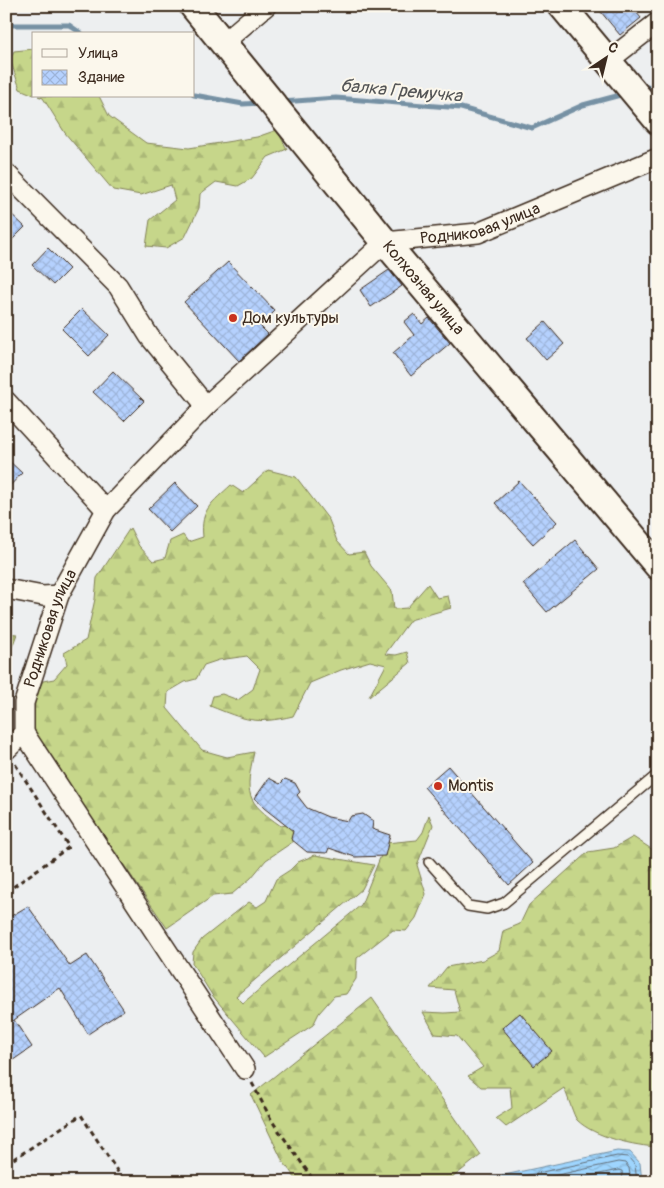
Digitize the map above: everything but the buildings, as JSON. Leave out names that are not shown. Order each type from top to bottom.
[{"type":"street","name":"Колхозная улица","points":[[194,6],[280,114],[391,242],[658,566]]},
{"type":"street","points":[[224,43],[266,6]]},
{"type":"street","points":[[562,6],[650,112]]},
{"type":"street","points":[[616,70],[658,22]]},
{"type":"street","name":"Родниковая улица","points":[[24,733],[24,703],[59,594],[106,510],[206,406],[391,242],[478,233],[658,158]]},
{"type":"street","points":[[6,173],[118,286],[149,336],[206,406]]},
{"type":"street","name":"Колхозная улица","points":[[391,242],[411,250],[658,541]]},
{"type":"street","points":[[6,401],[106,510]]},
{"type":"street","points":[[6,589],[43,596],[59,594]]},
{"type":"street","points":[[9,754],[24,733],[245,1069]]},
{"type":"lane","points":[[429,862],[468,906],[487,909],[504,903],[658,774]]},
{"type":"path","points":[[6,892],[69,847],[9,754]]},
{"type":"path","points":[[245,1069],[272,1121],[315,1182]]},
{"type":"path","points":[[6,1164],[81,1114],[123,1180],[120,1182]]},
{"type":"green space","points":[[32,49],[32,94],[20,89],[10,59],[14,51]]},
{"type":"green space","points":[[43,98],[100,98],[109,116],[146,143],[189,148],[257,137],[277,130],[287,149],[268,157],[252,178],[238,186],[216,182],[200,194],[199,208],[185,237],[166,248],[146,246],[150,220],[175,200],[171,185],[141,195],[113,190],[65,133]]},
{"type":"green space","points":[[268,470],[296,477],[329,520],[337,541],[349,554],[364,552],[371,566],[392,591],[394,609],[407,608],[428,584],[437,598],[448,596],[451,608],[410,620],[385,654],[396,655],[407,652],[410,663],[369,697],[386,665],[370,661],[341,670],[310,683],[293,716],[280,719],[251,720],[210,706],[213,696],[222,694],[238,700],[253,689],[260,669],[247,656],[219,660],[204,665],[196,679],[185,682],[168,692],[167,708],[202,750],[227,757],[254,752],[249,787],[254,803],[281,826],[292,824],[300,837],[266,860],[251,878],[232,894],[213,896],[167,928],[35,735],[31,704],[43,681],[54,679],[67,664],[64,653],[86,640],[95,599],[97,578],[130,528],[139,546],[153,561],[165,558],[170,541],[183,535],[188,542],[203,537],[203,520],[209,507],[231,485],[243,493]]},
{"type":"green space","points":[[6,633],[17,634],[6,663]]},
{"type":"green space","points":[[429,815],[433,825],[417,865],[426,894],[416,918],[406,931],[393,930],[357,958],[356,979],[346,994],[334,996],[319,1013],[313,1025],[264,1057],[212,995],[192,963],[193,952],[202,939],[249,902],[257,907],[266,901],[276,879],[298,862],[315,855],[374,865],[362,889],[236,996],[243,1003],[361,905],[386,843],[417,840],[423,832]]},
{"type":"green space","points":[[633,837],[653,850],[658,858],[658,1147],[615,1140],[584,1126],[577,1120],[564,1088],[506,1127],[496,1118],[512,1108],[510,1087],[481,1087],[468,1076],[483,1067],[457,1036],[435,1034],[423,1012],[460,1012],[454,990],[430,988],[447,967],[483,960],[499,951],[503,931],[520,924],[529,905],[588,852],[614,848]]},
{"type":"green space","points":[[372,998],[481,1155],[447,1182],[298,1182],[282,1160],[251,1095]]},
{"type":"water","points":[[617,1151],[630,1152],[640,1163],[642,1182],[480,1182],[490,1178]]},
{"type":"waterway","name":"балка Гремучка","points":[[6,25],[69,25],[79,32]]},
{"type":"waterway","name":"балка Гремучка","points":[[641,89],[658,84]]},
{"type":"waterway","name":"балка Гремучка","points":[[282,102],[336,98],[461,108],[532,128],[583,105],[624,94]]},
{"type":"waterway","name":"балка Гремучка","points":[[195,95],[243,104],[261,103]]},
{"type":"place","name":"Дом культуры","points":[[233,318]]},
{"type":"place","name":"Montis","points":[[438,786]]}]
